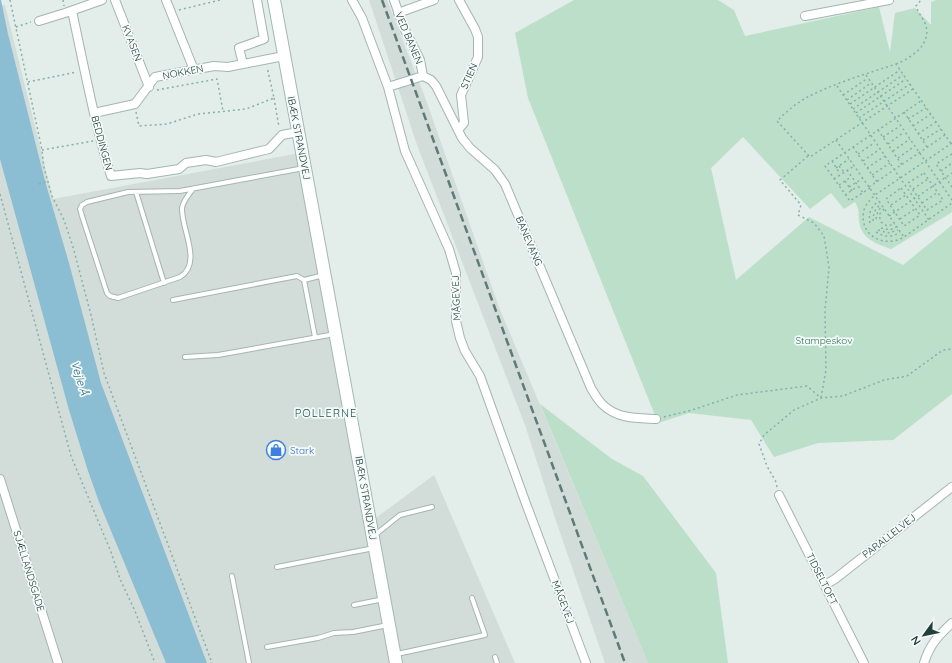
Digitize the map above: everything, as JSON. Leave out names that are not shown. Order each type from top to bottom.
[{"type":"street","points":[[39,21],[102,0]]},
{"type":"street","name":"KVASEN","points":[[115,0],[149,87]]},
{"type":"street","points":[[166,0],[194,70]]},
{"type":"street","points":[[243,64],[239,48],[264,39],[257,0]]},
{"type":"street","name":"IBÆK STRANDVEJ","points":[[274,0],[395,659]]},
{"type":"street","name":"MÅGEVEJ","points":[[352,0],[362,18],[388,87],[405,151],[449,249],[456,274],[456,321],[460,338],[465,351],[480,376],[586,663]]},
{"type":"street","name":"VED BANEN","points":[[394,0],[404,28],[420,60],[423,76]]},
{"type":"street","points":[[398,13],[434,0]]},
{"type":"street","name":"STIEN","points":[[458,130],[464,123],[461,95],[478,57],[478,37],[459,0]]},
{"type":"street","points":[[805,16],[889,0]]},
{"type":"street","name":"BEDDINGEN","points":[[72,11],[94,113],[111,176],[140,173],[147,174],[179,169],[186,164],[206,160],[216,162],[269,149],[282,135]]},
{"type":"street","name":"NOKKEN","points":[[135,104],[155,78],[214,66],[228,67],[284,56]]},
{"type":"street","points":[[388,87],[423,76]]},
{"type":"street","name":"BANEVANG","points":[[423,76],[431,80],[436,86],[466,143],[495,170],[505,184],[591,388],[602,404],[615,414],[630,418],[656,419]]},
{"type":"street","points":[[94,113],[135,104]]},
{"type":"street","points":[[282,135],[298,132]]},
{"type":"street","name":"SJÆLLANDSGADE","points":[[0,479],[58,663]]},
{"type":"street","name":"PARALLELVEJ","points":[[825,585],[835,579],[952,486]]},
{"type":"street","name":"TIDSELTOFT","points":[[779,495],[864,663]]},
{"type":"street","points":[[924,663],[927,652],[936,638],[952,623]]},
{"type":"lane","points":[[193,189],[185,200],[182,209],[190,257],[190,267],[187,272],[180,277],[118,298],[110,296],[107,293],[82,216],[80,209],[82,205],[87,202],[128,192],[180,191],[305,168]]},
{"type":"lane","points":[[136,192],[164,283]]},
{"type":"lane","points":[[173,300],[297,276],[304,280],[324,275]]},
{"type":"lane","points":[[304,280],[315,337]]},
{"type":"lane","points":[[185,357],[218,354],[336,333]]},
{"type":"lane","points":[[276,567],[374,542],[400,514],[432,507]]},
{"type":"lane","points":[[232,576],[249,663]]},
{"type":"lane","points":[[395,659],[485,635],[472,598]]},
{"type":"lane","points":[[354,605],[384,599]]},
{"type":"lane","points":[[267,647],[318,638],[334,633],[353,632],[389,625]]},
{"type":"lane","points":[[496,656],[497,663]]},
{"type":"path","points":[[10,0],[48,181],[52,196],[64,220],[74,247],[104,373],[212,663]]},
{"type":"path","points":[[171,13],[220,0]]},
{"type":"path","points":[[809,156],[777,120],[789,109],[817,92],[896,64],[912,56],[925,40],[927,31],[926,24],[918,13],[916,6],[921,0]]},
{"type":"path","points":[[16,27],[34,21],[39,21]]},
{"type":"path","points":[[266,60],[282,135]]},
{"type":"path","points":[[896,64],[952,144],[875,195],[868,202],[864,210],[864,223],[868,232],[874,238],[886,242],[895,241],[904,237],[952,203]]},
{"type":"path","points":[[850,104],[900,70]]},
{"type":"path","points":[[28,82],[85,71]]},
{"type":"path","points":[[866,75],[952,200]]},
{"type":"path","points":[[853,109],[903,75]]},
{"type":"path","points":[[843,95],[868,78]]},
{"type":"path","points":[[149,87],[153,90],[217,79],[224,111]]},
{"type":"path","points":[[856,113],[906,79]]},
{"type":"path","points":[[846,100],[871,83]]},
{"type":"path","points":[[859,118],[910,84]]},
{"type":"path","points":[[836,85],[928,220]]},
{"type":"path","points":[[821,398],[826,370],[825,310],[829,267],[824,236],[814,223],[798,215],[801,205],[780,180],[809,156],[810,157],[862,123],[913,88]]},
{"type":"path","points":[[135,104],[139,126],[167,124],[198,114],[246,109],[274,98]]},
{"type":"path","points":[[921,100],[825,166],[850,201],[945,135]]},
{"type":"path","points":[[908,119],[926,108]]},
{"type":"path","points":[[904,112],[927,148]]},
{"type":"path","points":[[913,126],[931,114]]},
{"type":"path","points":[[918,134],[936,122]]},
{"type":"path","points":[[883,137],[900,125]]},
{"type":"path","points":[[923,140],[941,128]]},
{"type":"path","points":[[878,130],[902,165]]},
{"type":"path","points":[[888,144],[905,132]]},
{"type":"path","points":[[893,151],[910,139]]},
{"type":"path","points":[[42,150],[101,140]]},
{"type":"path","points":[[836,140],[904,237]]},
{"type":"path","points":[[858,154],[875,142]]},
{"type":"path","points":[[898,158],[915,146]]},
{"type":"path","points":[[853,147],[877,182]]},
{"type":"path","points":[[862,161],[880,149]]},
{"type":"path","points":[[952,154],[936,164],[952,187]]},
{"type":"path","points":[[867,168],[885,156]]},
{"type":"path","points":[[836,168],[849,159]]},
{"type":"path","points":[[832,161],[840,174]]},
{"type":"path","points":[[872,176],[890,163]]},
{"type":"path","points":[[941,171],[952,163]]},
{"type":"path","points":[[839,166],[844,172]]},
{"type":"path","points":[[834,178],[854,166]]},
{"type":"path","points":[[847,170],[863,193]]},
{"type":"path","points":[[924,173],[928,179],[943,200],[927,210],[908,183],[924,173]]},
{"type":"path","points":[[889,216],[952,173]]},
{"type":"path","points":[[839,185],[851,177]]},
{"type":"path","points":[[849,187],[863,178]]},
{"type":"path","points":[[913,190],[928,179]]},
{"type":"path","points":[[39,184],[48,181]]},
{"type":"path","points":[[845,181],[852,191]]},
{"type":"path","points":[[845,195],[858,186]]},
{"type":"path","points":[[901,188],[906,195],[920,215],[904,226],[886,199],[901,188]]},
{"type":"path","points":[[922,203],[938,193]]},
{"type":"path","points":[[0,194],[71,456],[155,663]]},
{"type":"path","points":[[890,205],[906,195]]},
{"type":"path","points":[[870,223],[869,217],[871,210],[874,204],[878,201]]},
{"type":"path","points":[[873,221],[874,212],[880,204]]},
{"type":"path","points":[[876,219],[878,210],[882,206]]},
{"type":"path","points":[[900,219],[915,208]]},
{"type":"path","points":[[884,209],[879,215],[881,222],[887,226],[895,224]]},
{"type":"path","points":[[881,228],[890,230],[896,227]]},
{"type":"path","points":[[878,230],[888,233],[898,230]]},
{"type":"path","points":[[876,232],[887,236],[894,236],[900,232]]},
{"type":"path","points":[[779,495],[776,482],[767,466],[759,444],[764,434],[794,410],[821,398],[843,396],[884,380],[907,376],[943,350],[952,349]]},
{"type":"path","points":[[656,419],[692,410],[737,394],[807,386],[821,398]]},
{"type":"shaded area","points":[[369,0],[387,0],[426,100],[499,307],[648,663],[605,663],[526,428],[417,145]]},
{"type":"shaded area","points":[[5,5],[53,199],[305,152],[369,523],[434,475],[515,663],[0,663],[0,6]]},
{"type":"green space","name":"Stampeskov","points":[[574,0],[718,0],[734,10],[745,36],[879,7],[890,52],[895,13],[915,8],[931,25],[931,2],[936,0],[952,0],[951,213],[891,249],[870,240],[866,236],[860,227],[858,210],[855,202],[844,209],[831,193],[810,209],[743,137],[711,168],[736,280],[809,217],[903,265],[952,225],[952,394],[893,440],[818,443],[774,457],[751,420],[689,413],[658,423],[528,98],[515,33]]},
{"type":"green space","points":[[540,404],[612,459],[643,476],[716,573],[728,663],[648,663]]},
{"type":"water","name":"Vejle Å","points":[[0,0],[45,181],[69,263],[101,383],[207,663],[166,663],[99,502],[88,471],[69,410],[0,159]]},
{"type":"railway","points":[[382,0],[625,663]]},
{"type":"place","name":"Stark","points":[[276,450]]},
{"type":"district","name":"POLLERNE","points":[[326,413]]}]
